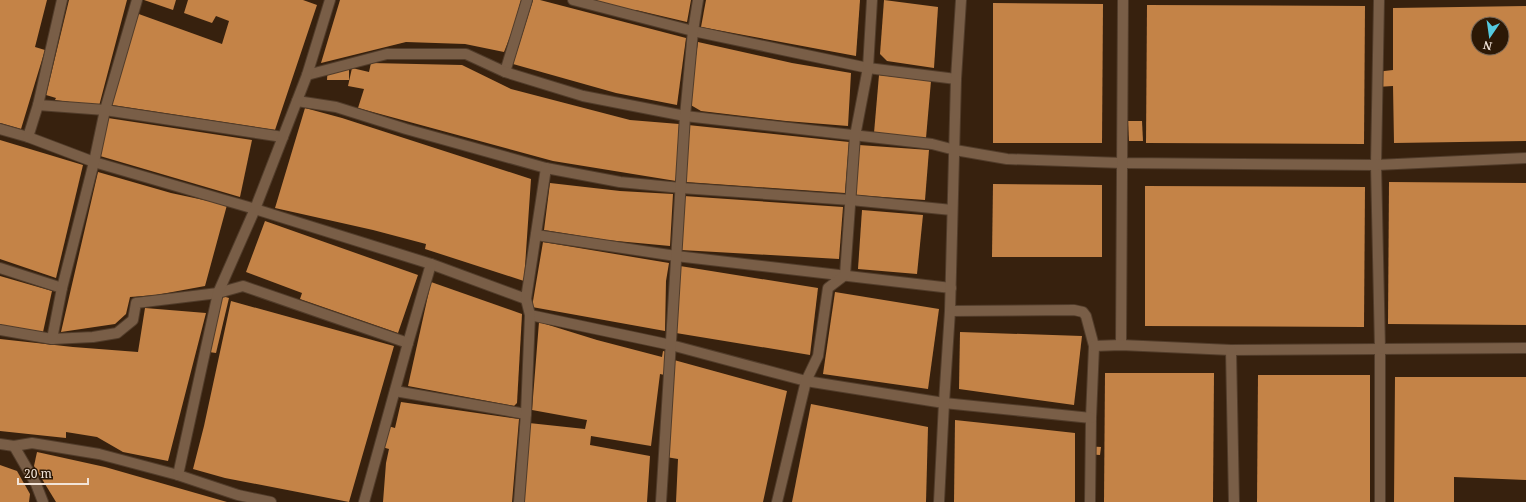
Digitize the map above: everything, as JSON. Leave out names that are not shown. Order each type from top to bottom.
[{"type":"street","points":[[28,137],[38,105],[62,0]]},
{"type":"street","points":[[52,339],[62,288],[94,162],[105,110],[136,0]]},
{"type":"street","points":[[178,475],[218,293],[255,209],[307,75],[330,0]]},
{"type":"street","points":[[505,72],[527,0]]},
{"type":"street","points":[[572,0],[693,31],[868,68],[956,79]]},
{"type":"street","points":[[661,502],[685,116],[693,31],[698,0]]},
{"type":"street","points":[[777,502],[806,381],[818,356],[828,288],[845,275],[855,136],[868,68],[872,0]]},
{"type":"street","points":[[939,502],[950,311],[956,79],[961,0]]},
{"type":"street","points":[[1121,345],[1123,0]]},
{"type":"street","points":[[1379,0],[1376,164],[1380,349],[1380,502]]},
{"type":"street","points":[[307,75],[387,54],[466,54],[505,72],[583,96],[685,116],[932,144],[954,150],[1007,159],[1122,163],[1376,164],[1526,158]]},
{"type":"street","points":[[297,101],[336,107],[406,129],[546,168],[620,182],[681,188],[851,200],[952,210]]},
{"type":"street","points":[[38,105],[105,110],[283,137]]},
{"type":"street","points":[[0,129],[28,137],[94,162],[255,209],[431,264],[526,299]]},
{"type":"street","points":[[519,502],[526,414],[530,315],[526,299],[546,168]]},
{"type":"street","points":[[536,235],[676,256],[951,288]]},
{"type":"street","points":[[364,502],[394,391],[431,264]]},
{"type":"street","points":[[0,268],[62,288]]},
{"type":"street","points":[[0,330],[52,339],[93,337],[117,333],[133,320],[136,303],[218,293],[243,286],[408,343]]},
{"type":"street","points":[[950,311],[1074,310],[1083,312],[1086,316],[1094,346],[1090,502]]},
{"type":"street","points":[[530,315],[671,345],[806,381],[944,403],[1091,418]]},
{"type":"street","points":[[1094,346],[1121,345],[1231,350],[1526,348]]},
{"type":"street","points":[[1231,350],[1234,502]]},
{"type":"street","points":[[394,391],[526,414]]},
{"type":"street","points":[[0,444],[14,446],[32,443],[99,454],[178,475],[237,499],[270,502]]},
{"type":"street","points":[[14,446],[36,484],[43,502]]},
{"type":"building","points":[[0,0],[47,0],[35,47],[45,50],[21,129],[0,123]]},
{"type":"building","points":[[69,0],[127,0],[99,106],[55,100],[56,98],[46,95]]},
{"type":"building","points":[[144,0],[176,0],[173,10]]},
{"type":"building","points":[[188,0],[303,0],[317,5],[275,130],[112,105],[136,13],[222,44],[229,21],[216,16],[212,23],[184,13]]},
{"type":"building","points":[[340,0],[521,0],[513,29],[504,52],[465,44],[406,42],[321,63]]},
{"type":"building","points":[[533,0],[540,0],[686,38],[677,105],[616,93],[513,64]]},
{"type":"building","points":[[596,0],[691,0],[687,22],[636,10],[635,13],[595,4]]},
{"type":"building","points":[[706,0],[860,0],[856,56],[701,27]]},
{"type":"building","points":[[884,0],[938,7],[934,68],[887,61],[880,54]]},
{"type":"building","points":[[993,3],[1103,4],[1102,143],[993,143]]},
{"type":"building","points":[[1147,5],[1365,6],[1364,144],[1146,143]]},
{"type":"building","points":[[1526,6],[1526,141],[1394,143],[1393,86],[1377,87],[1376,72],[1393,70],[1393,8]]},
{"type":"building","points":[[698,42],[792,63],[851,73],[848,126],[786,121],[701,111],[689,104]]},
{"type":"building","points":[[371,63],[462,65],[511,89],[630,120],[679,124],[676,181],[553,161],[358,108],[364,89],[348,86],[352,68],[369,72]]},
{"type":"building","points":[[328,66],[349,66],[349,80],[327,80]]},
{"type":"building","points":[[879,75],[931,81],[926,138],[874,133]]},
{"type":"building","points":[[305,108],[342,118],[531,179],[524,281],[425,249],[426,244],[373,230],[275,208]]},
{"type":"building","points":[[108,118],[252,140],[240,197],[100,156]]},
{"type":"building","points":[[1128,121],[1142,121],[1143,141],[1129,141]]},
{"type":"building","points":[[688,125],[849,142],[845,193],[686,182]]},
{"type":"building","points":[[0,140],[83,165],[56,278],[0,259]]},
{"type":"building","points":[[859,145],[929,150],[925,200],[855,195]]},
{"type":"building","points":[[98,172],[171,193],[227,205],[205,286],[156,295],[130,297],[126,314],[115,324],[61,332]]},
{"type":"building","points":[[1389,182],[1526,183],[1526,325],[1388,324]]},
{"type":"building","points":[[550,183],[620,191],[673,194],[670,246],[606,240],[544,230]]},
{"type":"building","points":[[993,184],[1102,185],[1102,257],[992,257]]},
{"type":"building","points":[[1145,186],[1365,187],[1364,327],[1145,326]]},
{"type":"building","points":[[684,196],[843,207],[839,259],[681,250]]},
{"type":"building","points":[[862,210],[923,215],[917,274],[858,269]]},
{"type":"building","points":[[265,221],[418,275],[398,333],[300,299],[302,293],[246,272]]},
{"type":"building","points":[[543,242],[669,263],[666,281],[665,331],[532,307]]},
{"type":"building","points":[[680,266],[818,288],[810,355],[676,333]]},
{"type":"building","points":[[0,276],[52,291],[43,332],[0,325]]},
{"type":"building","points":[[431,282],[522,314],[517,403],[514,406],[408,386]]},
{"type":"building","points":[[835,292],[939,309],[928,389],[823,374]]},
{"type":"building","points":[[222,296],[229,298],[216,353],[209,352]]},
{"type":"building","points":[[231,301],[394,346],[349,502],[225,478],[193,469],[204,426]]},
{"type":"building","points":[[145,308],[206,313],[168,461],[123,452],[97,437],[66,432],[66,438],[0,431],[0,339],[138,352]]},
{"type":"building","points":[[539,322],[597,340],[662,357],[663,351],[674,354],[669,376],[660,374],[651,446],[591,436],[590,445],[650,456],[647,502],[524,502],[529,423],[585,429],[587,420],[532,410]]},
{"type":"building","points":[[960,332],[1082,336],[1074,405],[959,389]]},
{"type":"building","points":[[674,360],[787,391],[763,502],[676,502],[678,459],[666,457]]},
{"type":"building","points":[[1105,373],[1214,373],[1213,502],[1104,502]]},
{"type":"building","points":[[1258,375],[1370,375],[1370,502],[1257,502]]},
{"type":"building","points":[[1395,377],[1526,377],[1526,480],[1454,477],[1454,502],[1394,502]]},
{"type":"building","points":[[401,402],[519,419],[512,502],[383,502],[386,463],[389,449],[375,445],[381,424],[395,428]]},
{"type":"building","points":[[811,404],[928,427],[926,502],[792,502]]},
{"type":"building","points":[[955,420],[1075,433],[1075,502],[954,502]]},
{"type":"building","points":[[1085,446],[1101,447],[1100,455],[1085,454]]},
{"type":"building","points":[[37,452],[105,467],[227,502],[56,502],[34,466]]},
{"type":"building","points":[[0,465],[17,471],[30,494],[29,502],[0,502]]}]
